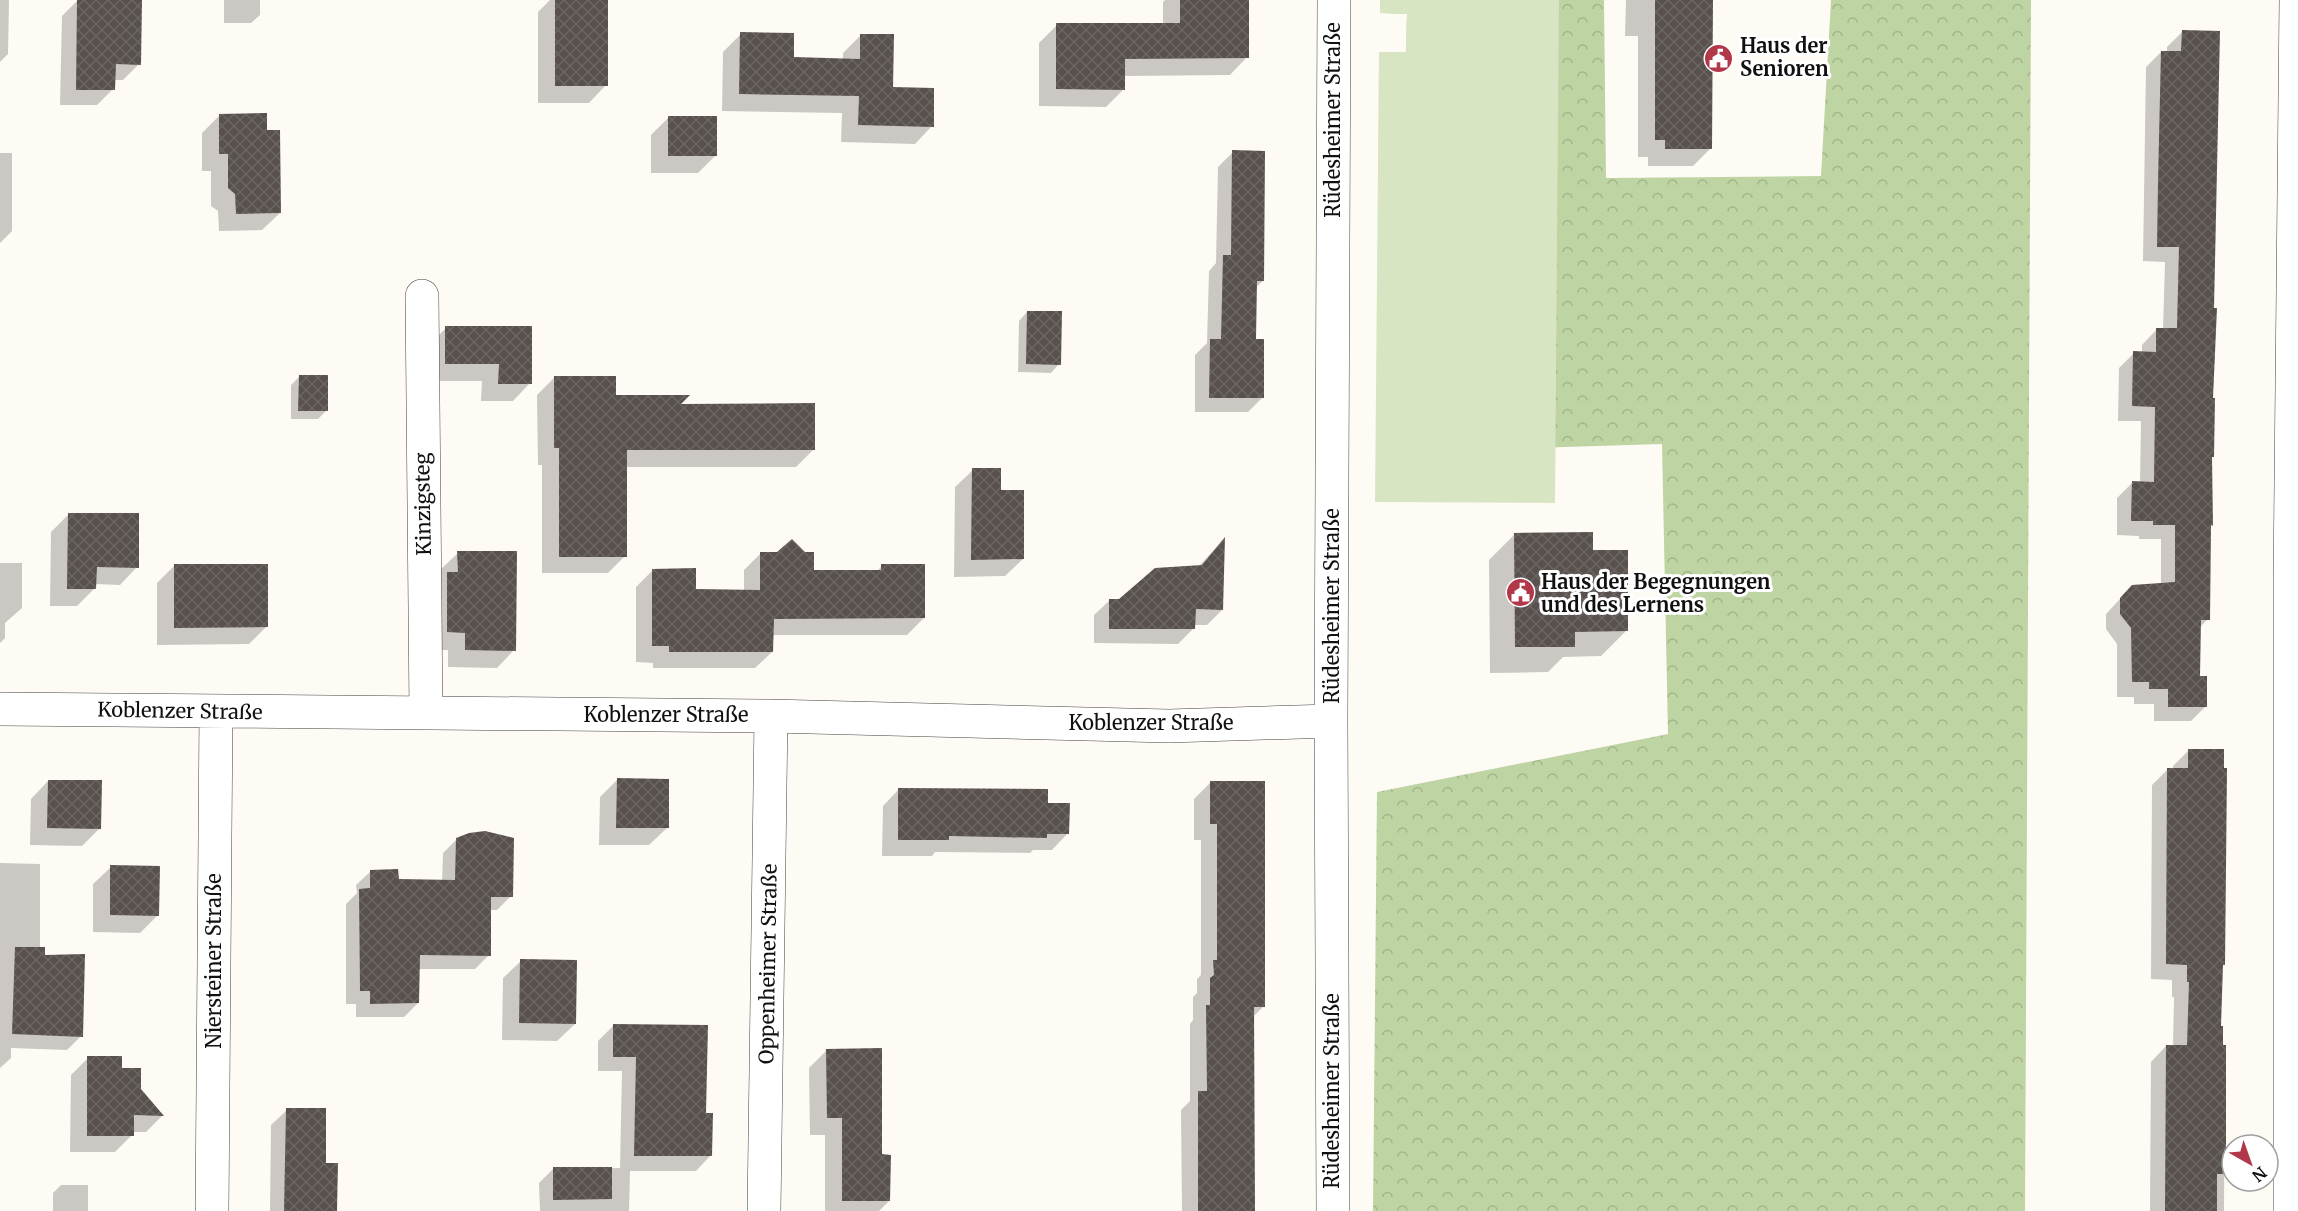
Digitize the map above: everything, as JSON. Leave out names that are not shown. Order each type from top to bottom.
[{"type":"street","name":"Rüdesheimer Straße","points":[[1333,1211],[1331,720],[1334,0]]},
{"type":"street","points":[[2290,1211],[2296,0]]},
{"type":"street","name":"Kinzigsteg","points":[[422,296],[426,713]]},
{"type":"street","name":"Koblenzer Straße","points":[[0,709],[771,716],[1169,726],[1331,720]]},
{"type":"street","name":"Niersteiner Straße","points":[[212,1211],[216,712]]},
{"type":"street","name":"Oppenheimer Straße","points":[[764,1211],[771,716]]},
{"type":"green space","points":[[1380,0],[1604,0],[1606,178],[1821,176],[1831,0],[2031,0],[2025,1211],[1373,1211],[1377,792],[1668,734],[1662,444],[1378,453],[1379,52],[1406,52],[1407,14],[1380,13]]},
{"type":"green space","points":[[1380,0],[1559,0],[1555,503],[1375,502],[1379,52],[1406,52],[1407,14],[1380,13]]},
{"type":"building","points":[[77,0],[142,0],[141,65],[116,64],[115,90],[76,90]]},
{"type":"building","points":[[555,0],[608,0],[608,86],[555,86]]},
{"type":"building","points":[[1180,0],[1249,0],[1249,58],[1125,59],[1125,90],[1056,89],[1056,23],[1180,23]]},
{"type":"building","points":[[1655,0],[1713,0],[1712,149],[1665,149],[1665,140],[1655,140]]},
{"type":"building","points":[[2182,30],[2220,31],[2210,620],[2201,620],[2200,676],[2207,676],[2207,707],[2168,707],[2168,689],[2149,689],[2149,682],[2132,682],[2131,628],[2120,614],[2120,598],[2132,585],[2175,582],[2175,525],[2153,525],[2153,521],[2131,521],[2132,481],[2154,482],[2155,407],[2132,406],[2133,351],[2156,352],[2156,328],[2177,328],[2179,247],[2157,247],[2158,182],[2161,51],[2181,51]]},
{"type":"building","points":[[740,32],[794,33],[794,57],[860,59],[860,34],[894,34],[893,87],[934,88],[934,127],[858,125],[859,96],[739,94]]},
{"type":"building","points":[[267,113],[267,130],[280,130],[281,213],[236,214],[235,194],[228,188],[228,154],[219,154],[219,114]]},
{"type":"building","points":[[668,116],[717,116],[717,156],[668,156]]},
{"type":"building","points":[[1232,150],[1265,151],[1264,281],[1257,281],[1256,339],[1264,339],[1264,398],[1209,398],[1210,339],[1221,339],[1223,255],[1231,255]]},
{"type":"building","points":[[1027,311],[1062,311],[1061,365],[1026,364]]},
{"type":"building","points":[[445,326],[532,326],[532,384],[498,384],[499,364],[445,364]]},
{"type":"building","points":[[299,375],[328,375],[328,411],[298,411]]},
{"type":"building","points":[[554,376],[616,376],[616,395],[690,395],[681,404],[815,403],[815,450],[627,450],[627,557],[559,557],[559,448],[554,448]]},
{"type":"building","points":[[972,468],[1001,468],[1001,490],[1024,490],[1024,559],[971,560]]},
{"type":"building","points":[[68,513],[139,513],[139,568],[97,567],[96,589],[67,589]]},
{"type":"building","points":[[1593,532],[1593,550],[1628,550],[1628,631],[1575,632],[1575,647],[1515,647],[1514,533]]},
{"type":"building","points":[[1225,537],[1223,610],[1196,609],[1195,629],[1109,629],[1109,599],[1119,599],[1155,568],[1202,565]]},
{"type":"building","points":[[792,539],[805,552],[814,552],[814,570],[881,570],[881,564],[925,564],[925,618],[774,619],[773,652],[669,652],[669,646],[652,646],[652,569],[696,568],[696,589],[760,590],[760,552],[777,552]]},
{"type":"building","points":[[457,551],[517,551],[516,651],[465,650],[465,633],[447,632],[447,572],[458,572]]},
{"type":"building","points":[[174,564],[268,564],[268,627],[174,628]]},
{"type":"building","points":[[2188,749],[2224,749],[2224,768],[2227,768],[2225,965],[2223,965],[2221,1026],[2223,1026],[2223,1045],[2226,1045],[2226,1133],[2220,1133],[2217,1211],[2165,1211],[2166,1045],[2187,1045],[2189,982],[2187,982],[2187,965],[2166,964],[2167,768],[2188,768]]},
{"type":"building","points":[[617,778],[669,779],[669,828],[616,828]]},
{"type":"building","points":[[48,780],[102,780],[101,829],[47,828]]},
{"type":"building","points":[[1210,781],[1265,781],[1265,1007],[1254,1007],[1255,1211],[1198,1211],[1198,1091],[1207,1091],[1206,1005],[1210,1005],[1210,978],[1214,975],[1213,960],[1217,960],[1217,824],[1210,824]]},
{"type":"building","points":[[898,788],[1048,789],[1048,803],[1070,803],[1069,834],[1047,834],[1047,838],[949,836],[949,840],[898,840]]},
{"type":"building","points":[[485,831],[514,838],[513,897],[491,897],[491,956],[420,955],[419,1003],[370,1004],[370,991],[360,991],[359,889],[370,888],[370,870],[398,869],[399,879],[455,880],[456,838],[469,833]]},
{"type":"building","points":[[110,865],[160,866],[159,916],[110,915]]},
{"type":"building","points":[[15,947],[45,947],[45,955],[85,954],[83,1037],[12,1034]]},
{"type":"building","points":[[520,959],[577,960],[576,1024],[519,1023]]},
{"type":"building","points":[[613,1024],[708,1025],[706,1113],[713,1113],[712,1156],[634,1156],[636,1057],[613,1057]]},
{"type":"building","points":[[882,1048],[882,1154],[891,1155],[890,1201],[842,1201],[842,1118],[827,1118],[826,1049]]},
{"type":"building","points":[[87,1056],[122,1056],[122,1068],[141,1068],[141,1089],[164,1116],[134,1115],[134,1136],[87,1136]]},
{"type":"building","points":[[286,1108],[326,1108],[326,1163],[338,1163],[337,1211],[284,1211]]},
{"type":"building","points":[[553,1167],[612,1167],[612,1199],[553,1200]]},
{"type":"place","name":"Haus der Senioren","points":[[1719,58]]},
{"type":"place","name":"Haus der Begegnungen und des Lernens","points":[[1520,593]]}]
